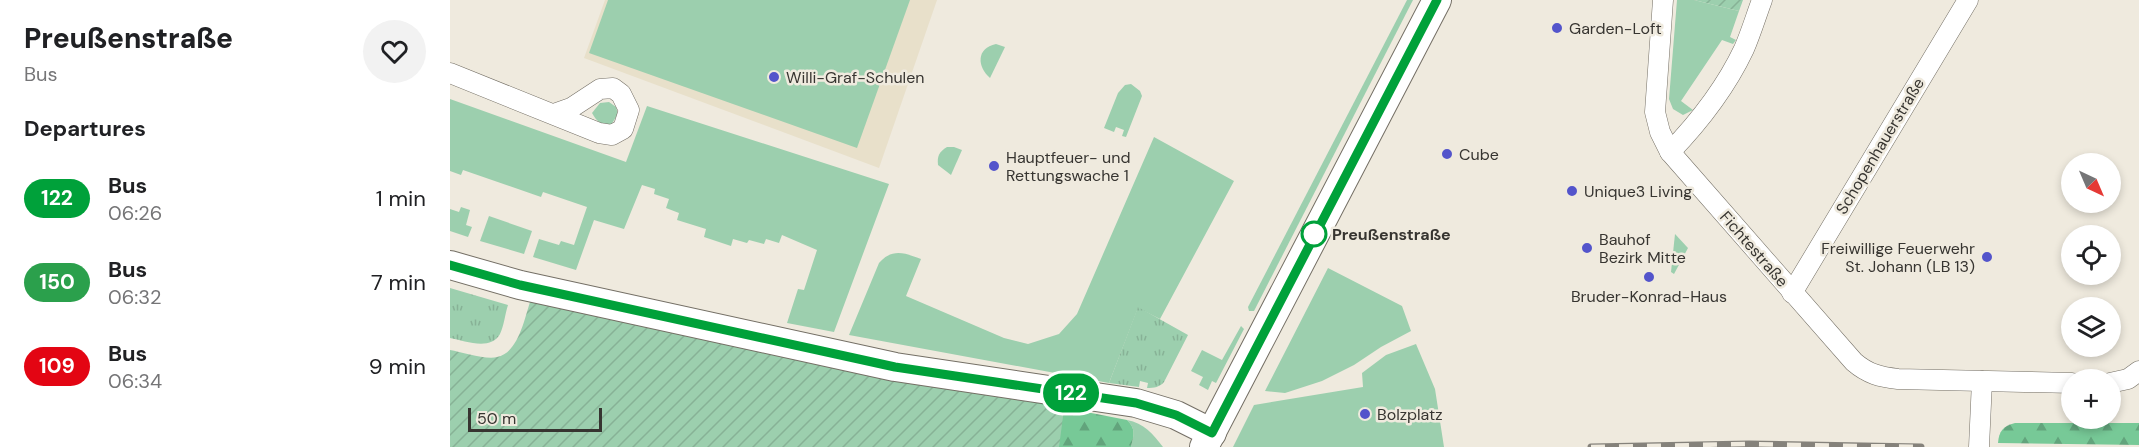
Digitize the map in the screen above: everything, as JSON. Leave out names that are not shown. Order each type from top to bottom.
[{"type":"street","points":[[450,265],[520,285],[885,365],[1136,403],[1176,415],[1208,440],[1437,0]]},
{"type":"street","name":"Fichtestraße","points":[[1663,0],[1655,112],[1660,132],[1670,152],[1792,293],[1864,370],[1881,377],[1898,379],[2061,383]]},
{"type":"street","points":[[1670,152],[1698,121],[1725,83],[1744,49],[1762,0]]},
{"type":"street","name":"Schopenhauerstraße","points":[[1792,293],[1968,0]]},
{"type":"street","points":[[450,73],[554,114]]},
{"type":"street","points":[[2121,381],[2128,379],[2139,371]]},
{"type":"street","points":[[1979,440],[1982,381]]},
{"type":"shaded area","name":"Willi-Graf-Schulen","points":[[605,0],[937,0],[879,168],[584,58]]},
{"type":"green space","name":"Willi-Graf-Schulen","points":[[608,0],[910,0],[857,148],[589,53]]},
{"type":"green space","points":[[1407,0],[1413,0],[1254,311],[1249,311],[1248,307]]},
{"type":"green space","points":[[1677,0],[1694,0],[1739,11],[1730,37],[1736,40],[1733,44],[1722,40],[1681,101],[1693,110],[1683,115],[1673,109],[1669,99]]},
{"type":"green space","points":[[1694,0],[1743,0],[1739,11]]},
{"type":"green space","points":[[996,44],[1005,47],[990,78],[983,69],[981,58],[985,49]]},
{"type":"green space","points":[[1131,84],[1140,91],[1142,96],[1126,137],[1122,136],[1124,130],[1116,127],[1114,132],[1104,128],[1118,93],[1125,85]]},
{"type":"green space","points":[[450,99],[626,162],[647,106],[889,184],[834,332],[787,323],[798,289],[804,290],[817,250],[782,235],[779,243],[766,239],[764,244],[733,239],[731,246],[704,237],[706,229],[677,220],[679,213],[666,208],[669,199],[654,194],[655,189],[642,185],[624,229],[594,220],[576,270],[533,257],[539,239],[559,245],[561,241],[574,245],[587,207],[543,192],[541,197],[463,170],[461,175],[450,171]]},
{"type":"green space","points":[[609,102],[616,107],[618,114],[611,125],[600,122],[592,113],[600,103]]},
{"type":"green space","points":[[1154,137],[1234,181],[1160,319],[1138,308],[1109,383],[849,335],[879,263],[889,255],[899,253],[921,259],[906,296],[1004,338],[1028,344],[1059,334],[1077,314]]},
{"type":"green space","points":[[947,147],[962,150],[951,175],[938,165],[939,154]]},
{"type":"green space","points":[[461,207],[470,210],[466,225],[472,227],[468,237],[450,231],[450,209],[459,212]]},
{"type":"green space","points":[[489,216],[532,231],[524,254],[480,241]]},
{"type":"green space","points":[[1675,234],[1688,248],[1674,274],[1671,272]]},
{"type":"green space","points":[[1328,268],[1402,306],[1411,331],[1322,381],[1285,393],[1265,391]]},
{"type":"green space","points":[[450,288],[508,305],[500,334],[496,339],[484,344],[450,338]]},
{"type":"green space","points":[[531,299],[1064,409],[1059,447],[450,447],[450,350],[487,357],[505,354],[511,349],[520,333]]},
{"type":"green space","points":[[1138,307],[1188,335],[1164,382],[1154,387],[1147,388],[1148,383],[1140,381],[1139,387],[1109,383]]},
{"type":"green space","points":[[1241,326],[1244,329],[1216,383],[1212,381],[1208,390],[1199,385],[1203,377],[1191,371],[1202,350],[1222,360]]},
{"type":"green space","points":[[1416,344],[1435,389],[1444,447],[1233,447],[1254,405],[1363,387],[1362,373],[1386,355]]},
{"type":"green space","points":[[1030,401],[1127,420],[1134,432],[1131,447],[1024,447]]},
{"type":"green space","points":[[1127,420],[1143,426],[1163,447],[1131,447],[1134,432]]},
{"type":"green space","points":[[2015,423],[2061,423],[2061,429],[2121,429],[2121,423],[2139,423],[2139,445],[1998,443],[1999,435],[2007,426]]},
{"type":"railway","points":[[1591,447],[1749,444],[1921,447]]},
{"type":"bus line","name":"122","points":[[450,265],[520,285],[895,367],[1136,403],[1176,415],[1212,433],[1437,0]]},
{"type":"place","name":"Garden-Loft","points":[[1557,28]]},
{"type":"place","name":"Willi-Graf-Schulen","points":[[774,77]]},
{"type":"place","name":"Cube","points":[[1447,154]]},
{"type":"place","name":"Hauptfeuer- und Rettungswache 1","points":[[994,166]]},
{"type":"place","name":"Unique3 Living","points":[[1572,191]]},
{"type":"place","name":"Preußenstraße","points":[[1314,234]]},
{"type":"place","name":"Bauhof Bezirk Mitte","points":[[1587,248]]},
{"type":"place","name":"Freiwillige Feuerwehr St. Johann (LB 13)","points":[[1987,257]]},
{"type":"place","name":"Bruder-Konrad-Haus","points":[[1649,277]]},
{"type":"place","name":"Bolzplatz","points":[[1365,414]]}]
